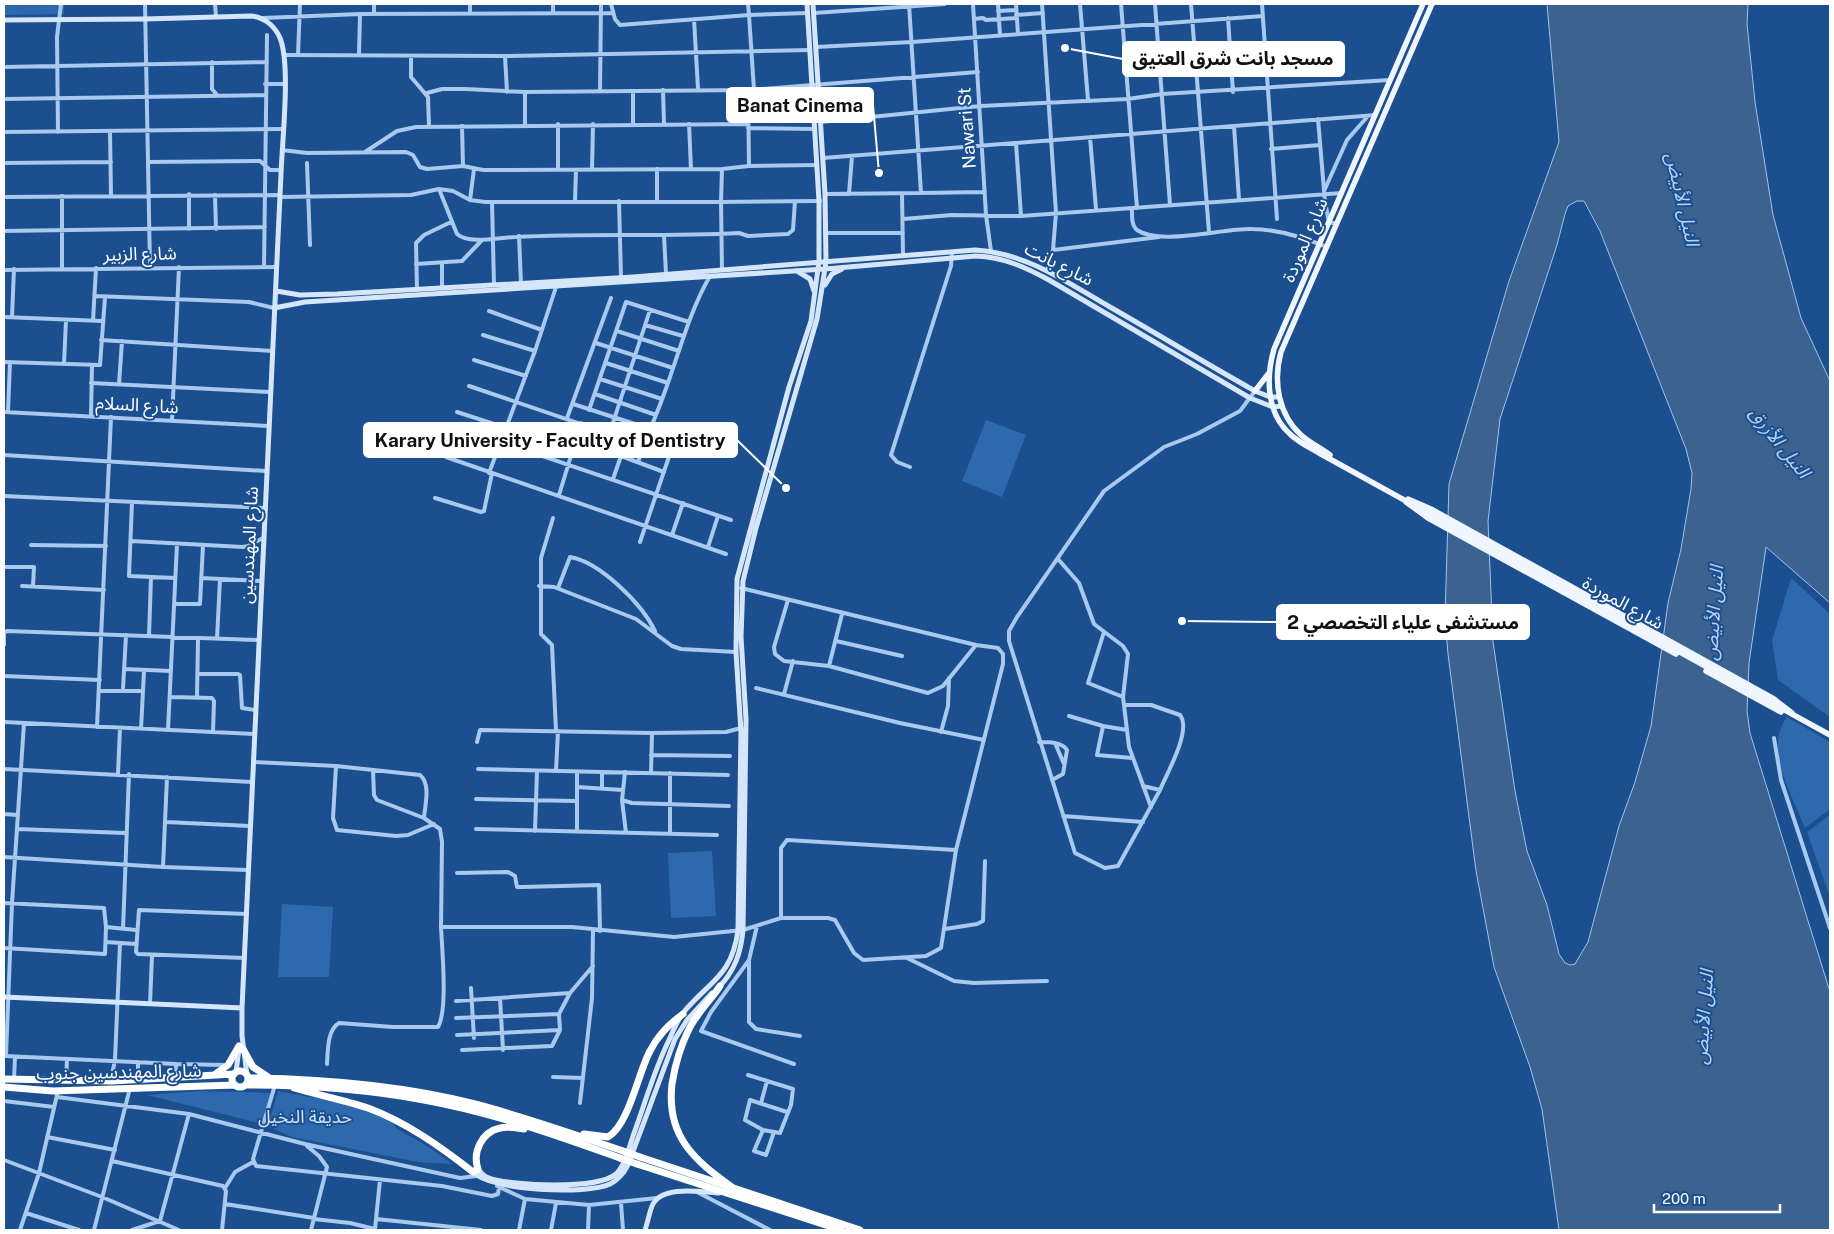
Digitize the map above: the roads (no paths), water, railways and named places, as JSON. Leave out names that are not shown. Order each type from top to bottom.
[{"type":"highway","points":[[720,986],[689,1028],[680,1050],[675,1068],[671,1102],[677,1131],[684,1143],[710,1172],[730,1190],[841,1230]]},
{"type":"highway","points":[[556,1129],[602,1137],[614,1133],[623,1118],[649,1052],[662,1032],[683,1014]]},
{"type":"highway","points":[[212,1076],[228,1065],[241,1048],[253,1067],[273,1082],[349,1102],[381,1113],[425,1137],[476,1172]]},
{"type":"highway","points":[[248,1079],[242,1087],[235,1085],[232,1081],[235,1073],[242,1071],[248,1079],[273,1082],[341,1081],[405,1090],[473,1104],[556,1129],[639,1160],[730,1190],[860,1230]]},
{"type":"highway","name":"شارع المهندسين جنوب","points":[[4,1079],[110,1081],[212,1076],[235,1073]]},
{"type":"highway","points":[[79,1081],[80,1090]]},
{"type":"highway","name":"شارع المهندسين جنوب","points":[[4,1087],[57,1094],[80,1090],[235,1085]]},
{"type":"highway","points":[[284,1085],[347,1089],[424,1100],[474,1111],[622,1154]]},
{"type":"highway","points":[[476,1172],[476,1150],[492,1131],[505,1127],[542,1131]]},
{"type":"main road","points":[[774,459],[789,387],[811,321],[819,262],[822,201],[825,194],[821,122],[810,50],[807,4]]},
{"type":"main road","points":[[476,1172],[490,1178],[552,1184],[589,1185],[605,1180],[615,1174],[625,1157],[666,1045],[683,1014],[720,977],[736,951],[740,930],[741,728],[736,652],[740,588],[774,459],[808,352],[823,290],[826,262],[826,233],[817,165],[815,129],[816,47],[814,4]]},
{"type":"main road","name":"شارع الموردة","points":[[1424,4],[1274,349],[1269,373],[1270,397],[1273,407],[1289,434],[1319,453],[1402,498],[1410,507],[1430,513]]},
{"type":"main road","name":"شارع الموردة","points":[[1342,464],[1296,430],[1282,406],[1277,374],[1282,352],[1432,4]]},
{"type":"main road","points":[[4,20],[145,19],[216,16],[263,18]]},
{"type":"main road","name":"شارع المهندسين","points":[[241,1048],[284,84],[284,55],[278,34],[263,18]]},
{"type":"main road","points":[[796,264],[813,259],[819,244]]},
{"type":"main road","name":"شارع بانت","points":[[710,273],[825,269],[991,251],[1009,254],[1047,271],[1256,391],[1270,397],[1280,398]]},
{"type":"main road","name":"شارع بانت","points":[[710,273],[722,270],[903,255],[990,256],[1022,266],[1250,398],[1273,407],[1282,406]]},
{"type":"main road","points":[[823,290],[832,274],[847,267]]},
{"type":"main road","points":[[796,271],[810,279],[815,297]]},
{"type":"main road","points":[[274,308],[298,303],[417,289],[432,291],[442,288],[521,283],[556,284],[621,277],[710,273]]},
{"type":"main road","points":[[276,292],[300,295],[364,295],[710,273]]},
{"type":"main road","points":[[1256,391],[1269,373]]},
{"type":"main road","name":"شارع الموردة","points":[[1402,498],[1415,500],[1430,513]]},
{"type":"main road","points":[[1430,513],[1767,700],[1786,715],[1795,717],[1830,735]]},
{"type":"main road","points":[[1430,513],[1767,700]]},
{"type":"main road","points":[[476,1172],[493,1184],[587,1190],[603,1187],[617,1180],[628,1165],[675,1039],[687,1020],[731,972],[738,958],[746,719],[740,588]]},
{"type":"main road","points":[[6,997],[242,1008]]},
{"type":"main road","points":[[235,1073],[241,1048]]},
{"type":"main road","points":[[241,1048],[248,1079]]},
{"type":"main road","points":[[645,1230],[651,1209],[658,1198],[674,1192],[730,1190]]},
{"type":"street","points":[[58,132],[57,37],[61,20],[61,4]]},
{"type":"street","points":[[145,4],[148,65],[150,267]]},
{"type":"street","points":[[215,4],[216,16]]},
{"type":"street","points":[[298,55],[300,4]]},
{"type":"street","points":[[374,4],[374,14]]},
{"type":"street","points":[[470,4],[470,13]]},
{"type":"street","points":[[553,4],[553,13]]},
{"type":"street","points":[[600,91],[601,4]]},
{"type":"street","points":[[611,4],[613,13],[620,25],[749,15],[807,13]]},
{"type":"street","points":[[748,4],[753,51],[754,90]]},
{"type":"street","points":[[814,13],[945,4]]},
{"type":"street","name":"Nawari St","points":[[973,4],[986,215],[991,251]]},
{"type":"street","points":[[998,4],[1000,35]]},
{"type":"street","points":[[1016,4],[1018,34]]},
{"type":"street","points":[[1042,4],[1056,213],[1053,250],[1047,271]]},
{"type":"street","points":[[1080,4],[1088,100]]},
{"type":"street","points":[[1121,4],[1132,132],[1135,208],[1133,222],[1136,229],[1167,236]]},
{"type":"street","points":[[1155,4],[1170,205]]},
{"type":"street","points":[[1191,4],[1209,232]]},
{"type":"street","points":[[1262,4],[1277,218]]},
{"type":"street","points":[[909,5],[921,193]]},
{"type":"street","points":[[998,11],[1016,14],[1043,13]]},
{"type":"street","points":[[263,18],[360,14],[613,13]]},
{"type":"street","points":[[359,55],[360,14]]},
{"type":"street","points":[[974,19],[999,20],[1016,14]]},
{"type":"street","points":[[816,47],[912,42],[1263,16]]},
{"type":"street","points":[[1228,18],[1233,92]]},
{"type":"street","points":[[694,19],[698,89]]},
{"type":"street","points":[[264,267],[267,35]]},
{"type":"street","points":[[284,55],[505,56],[810,50]]},
{"type":"street","points":[[410,56],[411,77],[427,93],[429,126]]},
{"type":"street","points":[[505,56],[507,92]]},
{"type":"street","points":[[212,62],[212,89],[219,96]]},
{"type":"street","points":[[4,67],[267,62]]},
{"type":"street","points":[[427,93],[450,89],[507,92],[754,90],[978,72]]},
{"type":"street","points":[[821,122],[980,106],[1128,99],[1162,94],[1233,92],[1391,80]]},
{"type":"street","points":[[265,84],[284,84]]},
{"type":"street","points":[[663,90],[664,124]]},
{"type":"street","points":[[748,90],[749,166]]},
{"type":"street","points":[[633,91],[633,123]]},
{"type":"street","points":[[525,92],[525,125]]},
{"type":"street","points":[[4,99],[265,95]]},
{"type":"street","points":[[823,158],[1132,132],[1166,132],[1376,115]]},
{"type":"street","points":[[1324,193],[1347,140],[1368,116]]},
{"type":"street","points":[[1318,119],[1324,193],[1329,222],[1337,224]]},
{"type":"street","points":[[365,152],[403,129],[429,126],[633,123],[815,129]]},
{"type":"street","points":[[558,124],[558,170]]},
{"type":"street","points":[[592,170],[593,124]]},
{"type":"street","points":[[690,124],[691,169]]},
{"type":"street","points":[[462,126],[463,166]]},
{"type":"street","points":[[1234,126],[1240,200]]},
{"type":"street","points":[[4,132],[282,129]]},
{"type":"street","points":[[110,131],[111,195]]},
{"type":"street","points":[[1090,137],[1096,209]]},
{"type":"street","points":[[1016,143],[1021,216]]},
{"type":"street","points":[[1272,149],[1320,145]]},
{"type":"street","points":[[282,150],[306,152],[408,152],[424,169],[463,166],[474,169],[657,170],[817,165]]},
{"type":"street","points":[[849,194],[852,156]]},
{"type":"street","points":[[148,162],[260,161],[270,170],[281,170]]},
{"type":"street","points":[[4,163],[111,162]]},
{"type":"street","points":[[307,164],[310,245]]},
{"type":"street","points":[[470,200],[474,169]]},
{"type":"street","points":[[722,169],[722,270]]},
{"type":"street","points":[[575,201],[576,170]]},
{"type":"street","points":[[657,170],[657,201]]},
{"type":"street","points":[[439,189],[457,234],[462,238],[482,240],[519,236],[739,233],[748,236],[791,233],[795,201]]},
{"type":"street","points":[[4,197],[189,194],[265,195],[309,198],[411,195],[439,189],[453,191],[470,200],[492,202],[822,201]]},
{"type":"street","points":[[825,194],[985,192]]},
{"type":"street","points":[[902,193],[903,255]]},
{"type":"street","points":[[903,218],[952,215],[1021,216],[1276,196],[1342,193]]},
{"type":"street","points":[[189,194],[189,229]]},
{"type":"street","points":[[215,195],[216,229]]},
{"type":"street","points":[[62,196],[62,268]]},
{"type":"street","points":[[619,201],[621,277]]},
{"type":"street","points":[[492,202],[494,285]]},
{"type":"street","points":[[417,289],[416,244],[424,235],[451,222]]},
{"type":"street","points":[[4,231],[265,227]]},
{"type":"street","points":[[1053,250],[1167,236],[1254,229],[1327,247]]},
{"type":"street","points":[[826,233],[902,234]]},
{"type":"street","points":[[664,235],[666,274]]},
{"type":"street","points":[[519,236],[521,283]]},
{"type":"street","points":[[416,264],[462,261],[482,240]]},
{"type":"street","points":[[910,467],[896,462],[891,455],[952,255]]},
{"type":"street","points":[[442,263],[442,288]]},
{"type":"street","points":[[172,420],[179,267]]},
{"type":"street","name":"شارع الزبير","points":[[4,270],[276,267]]},
{"type":"street","points":[[93,321],[96,268]]},
{"type":"street","points":[[12,317],[14,270]]},
{"type":"street","points":[[638,462],[668,383],[683,336],[710,273]]},
{"type":"street","points":[[435,498],[481,512],[484,510],[490,473],[499,442],[526,376],[556,284]]},
{"type":"street","points":[[95,296],[249,302],[274,308]]},
{"type":"street","points":[[4,362],[100,365],[105,297]]},
{"type":"street","points":[[567,418],[596,343],[610,298]]},
{"type":"street","points":[[589,410],[626,302],[689,322]]},
{"type":"street","points":[[489,310],[542,330]]},
{"type":"street","points":[[604,450],[650,310]]},
{"type":"street","points":[[4,317],[102,321]]},
{"type":"street","points":[[64,364],[66,320]]},
{"type":"street","points":[[645,325],[683,336]]},
{"type":"street","points":[[617,331],[679,351]]},
{"type":"street","points":[[483,335],[535,351]]},
{"type":"street","points":[[101,340],[272,351]]},
{"type":"street","points":[[119,384],[122,341]]},
{"type":"street","points":[[596,343],[673,368]]},
{"type":"street","points":[[474,360],[526,376]]},
{"type":"street","points":[[6,412],[10,362]]},
{"type":"street","points":[[606,363],[668,383]]},
{"type":"street","points":[[91,416],[92,365]]},
{"type":"street","points":[[600,379],[662,399]]},
{"type":"street","points":[[91,384],[270,392]]},
{"type":"street","points":[[469,386],[669,454]]},
{"type":"street","points":[[1124,705],[1151,705],[1180,715],[1185,723],[1184,732],[1151,808],[1118,866],[1108,869],[1075,853],[1039,742],[1008,636],[1017,617],[1104,491],[1164,447],[1227,420],[1245,407],[1256,391]]},
{"type":"street","points":[[595,394],[656,416]]},
{"type":"street","points":[[573,404],[675,439],[709,448]]},
{"type":"street","name":"شارع السلام","points":[[6,412],[268,426]]},
{"type":"street","points":[[456,412],[572,449]]},
{"type":"street","points":[[97,727],[111,417]]},
{"type":"street","points":[[559,495],[581,424]]},
{"type":"street","points":[[454,426],[568,463],[731,520]]},
{"type":"street","points":[[575,439],[664,472]]},
{"type":"street","points":[[640,542],[675,439]]},
{"type":"street","points":[[4,455],[108,463],[266,471]]},
{"type":"street","points":[[613,479],[621,456]]},
{"type":"street","points":[[446,457],[726,554]]},
{"type":"street","points":[[4,496],[264,508]]},
{"type":"street","points":[[132,502],[129,576],[175,578]]},
{"type":"street","points":[[672,535],[683,504]]},
{"type":"street","points":[[708,548],[718,516]]},
{"type":"street","points":[[553,518],[541,558],[539,586],[540,634],[552,645],[557,731],[556,771]]},
{"type":"street","points":[[131,541],[248,546],[263,538]]},
{"type":"street","points":[[168,730],[177,544]]},
{"type":"street","points":[[32,545],[106,546]]},
{"type":"street","points":[[174,604],[200,604],[203,545]]},
{"type":"street","points":[[558,588],[570,556],[594,565],[646,614],[656,633]]},
{"type":"street","points":[[1058,559],[1079,583],[1094,624],[1123,646],[1128,654],[1123,698],[1127,730],[1132,758],[1151,808]]},
{"type":"street","points":[[4,567],[34,567],[33,586]]},
{"type":"street","points":[[148,636],[151,577]]},
{"type":"street","points":[[201,578],[261,581]]},
{"type":"street","points":[[217,639],[220,579]]},
{"type":"street","points":[[22,586],[104,590]]},
{"type":"street","points":[[539,586],[558,588],[636,619],[672,646],[681,650],[736,652]]},
{"type":"street","points":[[441,927],[562,927],[674,937],[740,930],[781,918],[828,918],[835,920],[854,953],[863,960],[926,956],[937,952],[941,948],[956,850],[1003,658],[998,648],[976,645],[842,614],[740,588]]},
{"type":"street","points":[[788,600],[774,652],[780,659],[829,666],[928,693],[943,686],[976,645]]},
{"type":"street","points":[[829,666],[842,614]]},
{"type":"street","points":[[4,645],[4,633],[7,631],[259,640]]},
{"type":"street","points":[[1104,632],[1088,684],[1123,698]]},
{"type":"street","points":[[123,690],[126,635]]},
{"type":"street","points":[[198,638],[198,697]]},
{"type":"street","points":[[836,641],[902,656]]},
{"type":"street","points":[[784,694],[792,661]]},
{"type":"street","points":[[124,670],[171,671]]},
{"type":"street","points":[[141,729],[144,671]]},
{"type":"street","points":[[198,674],[240,675],[242,708],[255,710]]},
{"type":"street","points":[[4,676],[100,680]]},
{"type":"street","points":[[942,732],[948,706],[949,678]]},
{"type":"street","points":[[756,688],[942,732],[984,740]]},
{"type":"street","points":[[99,691],[143,691]]},
{"type":"street","points":[[170,697],[212,698],[214,702],[213,732]]},
{"type":"street","points":[[1069,716],[1103,726],[1127,730]]},
{"type":"street","points":[[4,722],[254,734]]},
{"type":"street","points":[[24,723],[6,997],[5,1056],[228,1065]]},
{"type":"street","points":[[1103,726],[1097,755],[1132,758]]},
{"type":"street","points":[[118,774],[120,728]]},
{"type":"street","points":[[476,742],[480,730],[652,733],[726,732],[741,728]]},
{"type":"street","points":[[651,773],[652,733]]},
{"type":"street","points":[[1774,738],[1781,780],[1788,795],[1830,928]]},
{"type":"street","points":[[1039,742],[1055,743],[1064,746],[1067,750],[1062,776],[1052,780]]},
{"type":"street","points":[[1055,743],[1064,766]]},
{"type":"street","points":[[651,755],[730,756]]},
{"type":"street","points":[[253,762],[336,766],[411,773],[425,779],[424,818]]},
{"type":"street","points":[[336,766],[333,818],[337,830],[396,836],[408,835],[434,824]]},
{"type":"street","points":[[4,769],[129,774],[252,782]]},
{"type":"street","points":[[478,769],[728,775]]},
{"type":"street","points":[[327,1064],[330,1034],[334,1026],[339,1023],[393,1027],[438,1027],[441,1018],[443,987],[441,927],[442,842],[440,829],[424,818],[377,800],[374,795],[373,770]]},
{"type":"street","points":[[535,830],[537,770]]},
{"type":"street","points":[[577,772],[577,831]]},
{"type":"street","points":[[625,772],[622,800],[626,833]]},
{"type":"street","points":[[602,773],[602,789]]},
{"type":"street","points":[[670,773],[670,834]]},
{"type":"street","points":[[123,929],[125,833],[129,774]]},
{"type":"street","points":[[163,868],[167,777]]},
{"type":"street","points":[[1143,786],[1160,790]]},
{"type":"street","points":[[577,788],[624,790]]},
{"type":"street","points":[[476,799],[577,801]]},
{"type":"street","points":[[622,800],[632,803],[729,806]]},
{"type":"street","points":[[4,814],[18,815]]},
{"type":"street","points":[[1063,816],[1143,822]]},
{"type":"street","points":[[166,822],[250,826]]},
{"type":"street","points":[[17,829],[125,833]]},
{"type":"street","points":[[476,829],[717,835]]},
{"type":"street","points":[[781,918],[781,848],[787,840],[956,850]]},
{"type":"street","points":[[4,857],[163,868],[248,870]]},
{"type":"street","points":[[945,929],[977,924],[983,921],[985,861]]},
{"type":"street","points":[[457,874],[508,872],[515,876],[517,887],[599,885],[600,931]]},
{"type":"street","points":[[4,903],[104,908],[106,927],[104,954],[4,948]]},
{"type":"street","points":[[245,958],[137,953],[136,930],[139,910],[247,914]]},
{"type":"street","points":[[757,926],[750,960],[749,1022],[756,1029],[800,1036]]},
{"type":"street","points":[[106,927],[136,930]]},
{"type":"street","points":[[580,1103],[592,998],[593,930]]},
{"type":"street","points":[[106,942],[136,944]]},
{"type":"street","points":[[110,1081],[116,1060],[120,943]]},
{"type":"street","points":[[150,1004],[152,955]]},
{"type":"street","points":[[907,958],[954,981],[974,983],[1047,980]]},
{"type":"street","points":[[750,960],[711,1012],[701,1031],[794,1064]]},
{"type":"street","points":[[462,1050],[503,1050],[552,1046],[560,1030],[559,1014],[570,993],[593,966]]},
{"type":"street","points":[[471,988],[473,1036]]},
{"type":"street","points":[[456,1001],[570,993]]},
{"type":"street","points":[[500,998],[503,1050]]},
{"type":"street","points":[[456,1018],[559,1014]]},
{"type":"street","points":[[456,1034],[473,1036],[503,1032],[560,1030]]},
{"type":"street","points":[[14,1056],[14,1080]]},
{"type":"street","points":[[66,1081],[67,1059]]},
{"type":"street","points":[[138,1062],[138,1080]]},
{"type":"street","points":[[175,1078],[176,1064]]},
{"type":"street","points":[[748,1075],[793,1089],[791,1104],[780,1133],[763,1130],[744,1120],[750,1100],[787,1112]]},
{"type":"street","points":[[554,1077],[583,1078]]},
{"type":"street","points":[[761,1102],[768,1081]]},
{"type":"street","points":[[222,1230],[225,1188],[234,1172],[253,1162],[262,1134],[273,1082]]},
{"type":"street","points":[[94,1230],[130,1088]]},
{"type":"street","points":[[20,1230],[38,1174],[57,1094],[126,1106],[189,1114],[262,1134],[460,1178],[476,1172]]},
{"type":"street","points":[[4,1100],[54,1107]]},
{"type":"street","points":[[160,1221],[189,1114]]},
{"type":"street","points":[[763,1130],[754,1151],[766,1155],[774,1132]]},
{"type":"street","points":[[47,1137],[115,1150]]},
{"type":"street","points":[[305,1144],[325,1162],[326,1173],[311,1230]]},
{"type":"street","points":[[4,1160],[102,1197],[180,1230]]},
{"type":"street","points":[[112,1160],[174,1173],[225,1188]]},
{"type":"street","points":[[253,1162],[265,1168],[442,1186],[492,1196],[498,1194],[499,1187]]},
{"type":"street","points":[[225,1204],[350,1223],[375,1230],[380,1180]]},
{"type":"street","points":[[493,1184],[524,1199],[556,1203],[589,1205],[658,1198]]},
{"type":"street","points":[[696,1192],[770,1230]]},
{"type":"street","points":[[519,1230],[524,1199]]},
{"type":"street","points":[[551,1230],[556,1203]]},
{"type":"street","points":[[621,1203],[622,1230]]},
{"type":"street","points":[[588,1230],[589,1205]]},
{"type":"street","points":[[26,1213],[79,1230]]},
{"type":"street","points":[[376,1219],[443,1228],[481,1230]]},
{"type":"street","points":[[132,1230],[160,1221]]},
{"type":"street","points":[[349,1230],[350,1223]]},
{"type":"water","points":[[1547,4],[1748,4],[1747,24],[1755,102],[1773,215],[1801,318],[1830,381],[1830,603],[1766,547],[1749,663],[1747,711],[1750,733],[1830,992],[1830,1230],[1559,1230],[1542,1109],[1530,1067],[1494,967],[1476,871],[1445,618],[1449,484],[1509,281],[1559,142]],"holes":[[[1577,201],[1584,201],[1600,231],[1686,449],[1692,473],[1681,549],[1668,603],[1651,726],[1635,782],[1619,826],[1588,942],[1575,964],[1570,965],[1565,963],[1559,954],[1547,905],[1527,851],[1515,791],[1493,642],[1488,521],[1500,419],[1568,206]]]},
{"type":"place","name":"مسجد بانت شرق العتيق","points":[[1065,48]]},
{"type":"place","name":"Banat Cinema","points":[[879,173]]},
{"type":"place","name":"Karary University - Faculty of Dentistry","points":[[786,488]]},
{"type":"place","name":"مستشفى علياء التخصصي 2","points":[[1182,621]]},
{"type":"water label","name":"النيل الأبيض","points":[[1683,199]]},
{"type":"water label","name":"النيل الأزرق","points":[[1780,442]]},
{"type":"water label","name":"النيل الأبيض","points":[[1713,613]]},
{"type":"water label","name":"النيل الأبيض","points":[[1703,1017]]},
{"type":"park label","name":"حديقة النخيل","points":[[305,1117]]}]
